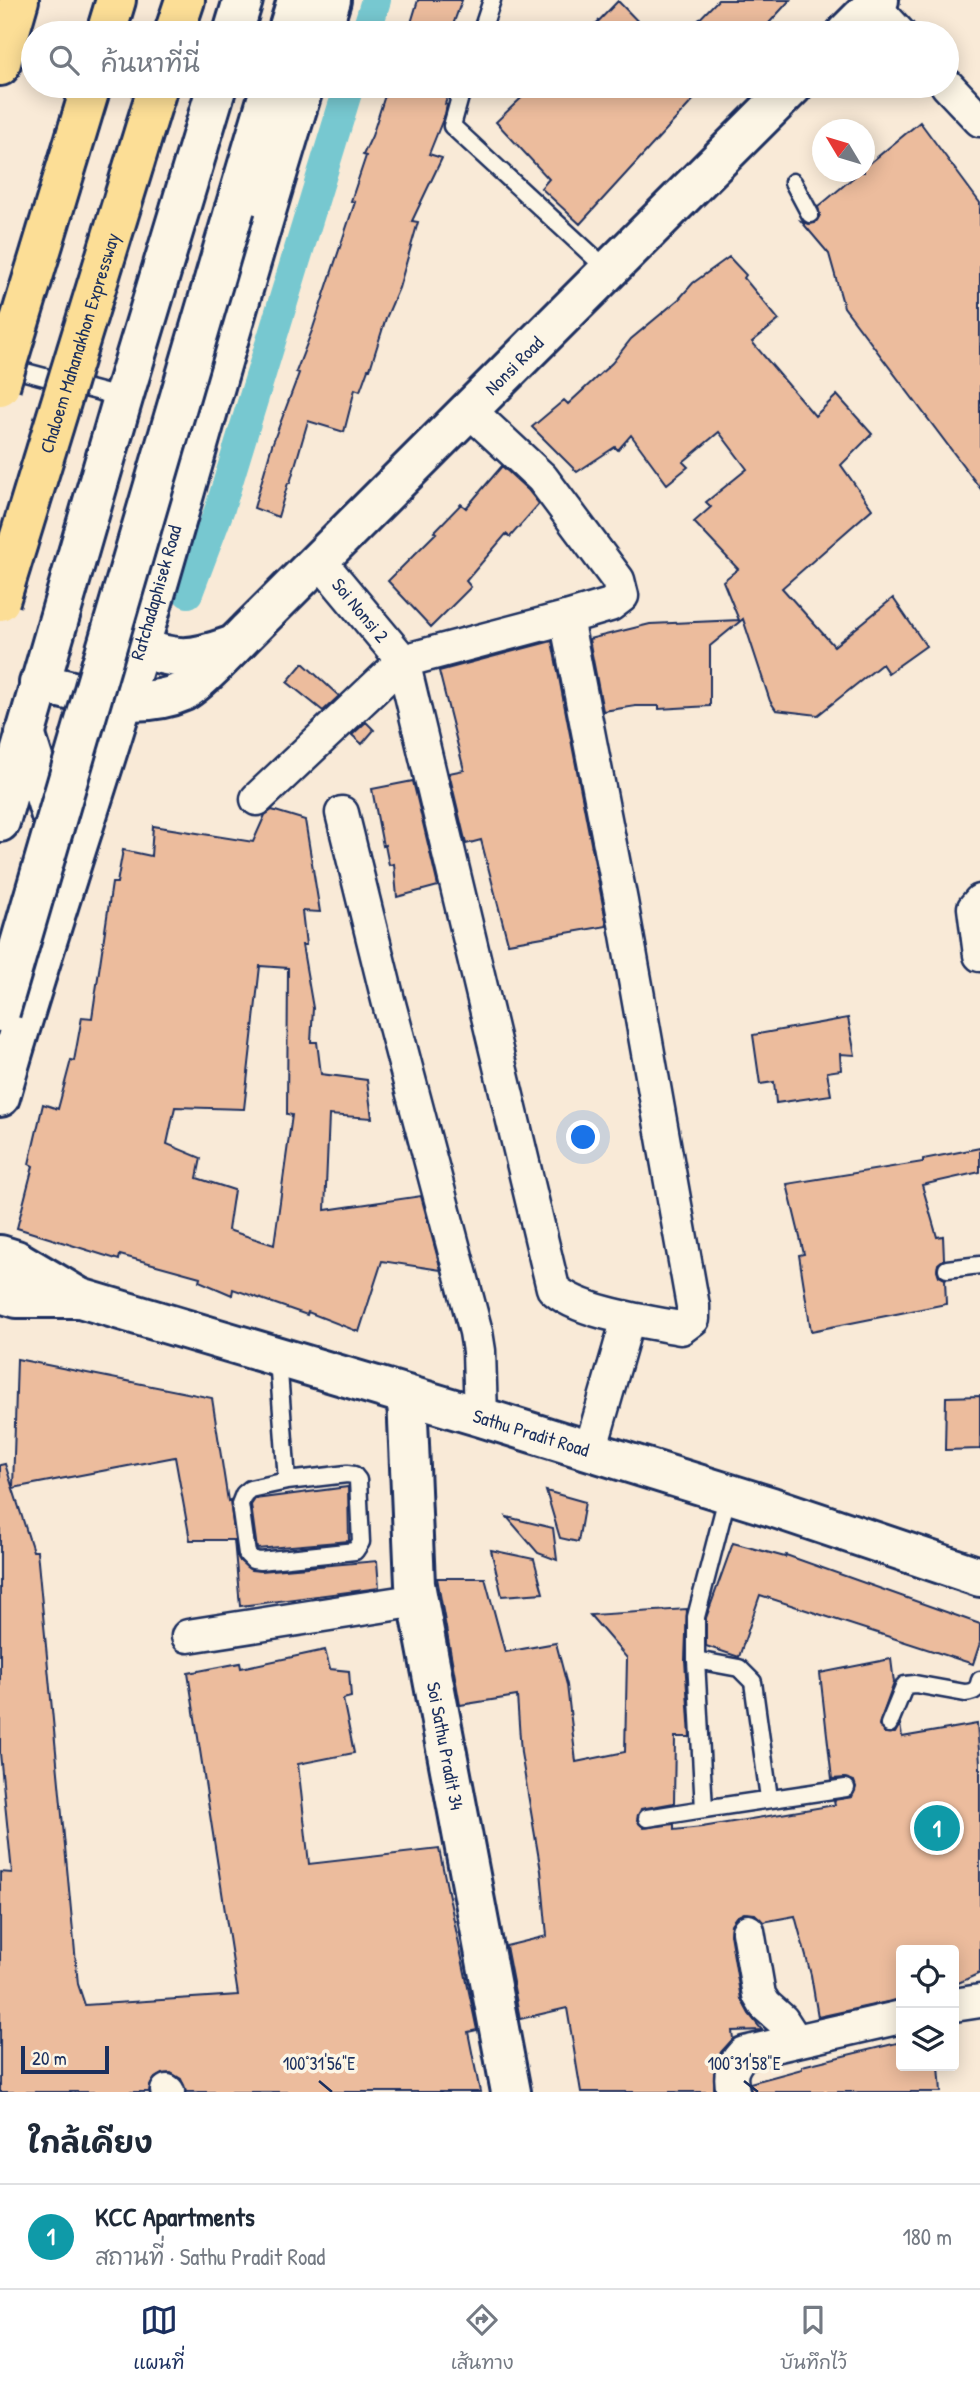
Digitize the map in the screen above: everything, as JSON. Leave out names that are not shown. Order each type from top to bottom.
[{"type":"highway","points":[[0,66],[19,0]]},
{"type":"highway","points":[[110,21],[116,0]]},
{"type":"highway","points":[[178,21],[184,0]]},
{"type":"highway","points":[[0,386],[86,98]]},
{"type":"highway","name":"Chaloem Mahanakhon Expressway","points":[[0,601],[154,98]]},
{"type":"main road","points":[[237,21],[243,0]]},
{"type":"main road","points":[[291,21],[297,0]]},
{"type":"main road","points":[[325,21],[331,0]]},
{"type":"main road","points":[[858,21],[876,3]]},
{"type":"main road","points":[[0,822],[122,398],[213,98]]},
{"type":"main road","name":"Ratchadaphisek Road","points":[[0,1012],[267,98]]},
{"type":"main road","name":"Ratchadaphisek Road","points":[[0,1097],[30,991],[139,647],[300,98]]},
{"type":"main road","name":"Nonsi Road","points":[[39,683],[122,700],[164,697],[184,691],[234,645],[781,98]]},
{"type":"main road","name":"Nonsi Road","points":[[139,647],[181,659],[205,655],[234,645]]},
{"type":"main road","points":[[25,733],[68,871]]},
{"type":"main road","name":"Sathu Pradit Road","points":[[6,1275],[481,1417],[980,1577]]},
{"type":"main road","name":"Soi Sathu Pradit 34","points":[[407,1396],[415,1584],[511,2092]]},
{"type":"street","points":[[876,3],[890,21]]},
{"type":"street","points":[[959,98],[980,120]]},
{"type":"street","points":[[257,799],[403,661],[610,605],[622,596],[618,580],[542,478],[469,410]]},
{"type":"street","name":"Soi Nonsi 2","points":[[319,560],[403,661]]},
{"type":"street","points":[[403,661],[553,1288],[563,1298],[628,1319],[681,1328],[693,1319],[693,1306],[621,901],[566,618]]},
{"type":"street","points":[[342,813],[388,1000],[477,1332],[481,1417]]},
{"type":"street","points":[[977,905],[980,955]]},
{"type":"street","points":[[590,1451],[628,1319]]},
{"type":"street","points":[[188,1636],[419,1600]]},
{"type":"street","points":[[748,1931],[759,1995],[765,2005],[782,2020],[795,2040]]},
{"type":"street","points":[[959,2004],[980,2001]]},
{"type":"street","points":[[733,2092],[730,2075],[734,2064],[744,2053],[896,2018]]},
{"type":"lane","points":[[485,21],[492,0]]},
{"type":"lane","points":[[460,98],[452,126],[608,271]]},
{"type":"lane","points":[[793,182],[810,214]]},
{"type":"lane","points":[[0,365],[122,398]]},
{"type":"lane","points":[[947,1269],[980,1265]]},
{"type":"lane","points":[[278,1358],[287,1481]]},
{"type":"lane","points":[[354,1475],[358,1480],[359,1547],[355,1551],[253,1560],[247,1554],[240,1504],[244,1494],[250,1489],[287,1481],[354,1475]]},
{"type":"lane","points":[[704,1809],[696,1617],[728,1494]]},
{"type":"lane","points":[[696,1660],[739,1668],[753,1682],[769,1798]]},
{"type":"lane","points":[[889,1724],[905,1685],[915,1684],[965,1693],[974,1692],[980,1680]]},
{"type":"lane","points":[[648,1818],[846,1788]]},
{"type":"building","points":[[418,0],[462,0],[454,21],[412,21]]},
{"type":"building","points":[[718,0],[790,0],[771,21],[698,21]]},
{"type":"building","points":[[618,1],[637,21],[599,21]]},
{"type":"building","points":[[384,98],[447,98],[445,114],[429,154],[442,158],[412,221],[418,222],[399,288],[386,318],[370,369],[360,391],[355,389],[344,432],[308,421],[278,517],[254,508],[272,445],[299,373],[296,372],[355,202],[351,201],[366,156],[363,155]]},
{"type":"building","points":[[521,98],[695,98],[580,224],[541,188],[549,179],[496,122]]},
{"type":"building","points":[[920,122],[980,203],[980,488],[844,307],[829,254],[801,221],[815,223],[820,215],[818,207],[848,182],[875,182],[875,159]]},
{"type":"building","points":[[729,257],[746,275],[744,278],[779,320],[752,342],[815,416],[837,395],[872,434],[841,465],[872,509],[782,588],[834,646],[893,598],[926,646],[888,673],[882,664],[818,715],[776,710],[770,701],[743,619],[710,646],[710,706],[659,709],[659,706],[636,706],[603,711],[589,639],[650,624],[739,620],[723,581],[738,569],[694,522],[711,507],[706,502],[747,469],[719,432],[683,462],[688,467],[667,484],[631,435],[618,450],[615,447],[577,472],[532,427],[564,400],[568,404],[612,363],[631,339],[679,299],[693,283]]},
{"type":"building","points":[[502,466],[539,504],[510,537],[506,534],[466,581],[471,587],[431,627],[388,581],[461,504],[466,508]]},
{"type":"building","points":[[552,641],[607,926],[508,943],[481,840],[466,844],[449,773],[464,770],[439,671]]},
{"type":"building","points":[[303,663],[339,696],[323,711],[287,682]]},
{"type":"building","points":[[366,722],[374,730],[362,744],[352,735]]},
{"type":"building","points":[[413,781],[438,886],[397,897],[394,864],[389,865],[385,845],[383,846],[372,789]]},
{"type":"building","points":[[272,810],[305,820],[320,912],[302,911],[306,945],[302,945],[313,1008],[311,1042],[317,1042],[321,1074],[367,1080],[372,1118],[329,1115],[325,1210],[421,1196],[441,1270],[382,1261],[359,1332],[308,1312],[307,1315],[233,1289],[232,1295],[199,1281],[200,1277],[120,1255],[119,1260],[17,1228],[33,1166],[29,1164],[43,1104],[58,1109],[71,1060],[74,1061],[82,1017],[92,1018],[112,883],[117,883],[123,850],[151,856],[153,826],[253,842],[265,815]],"holes":[[[260,966],[288,968],[287,1114],[292,1115],[274,1245],[228,1230],[234,1190],[197,1178],[201,1158],[167,1144],[175,1107],[244,1109]]]},
{"type":"building","points":[[848,1018],[855,1055],[840,1054],[841,1070],[827,1072],[831,1095],[776,1103],[774,1082],[760,1084],[753,1035]]},
{"type":"building","points":[[980,1148],[980,1172],[922,1185],[937,1237],[943,1236],[944,1259],[938,1264],[937,1270],[939,1276],[945,1279],[946,1304],[811,1331],[799,1255],[804,1254],[787,1184],[923,1162],[923,1159]]},
{"type":"building","points":[[17,1359],[212,1398],[240,1561],[251,1570],[261,1571],[377,1561],[379,1588],[240,1606],[234,1540],[190,1540],[175,1457],[13,1488]]},
{"type":"building","points":[[980,1396],[980,1449],[945,1450],[946,1397]]},
{"type":"building","points":[[5,1464],[33,1551],[37,1551],[78,1984],[85,2005],[238,1995],[188,1673],[240,1663],[241,1668],[325,1650],[330,1669],[349,1671],[351,1697],[343,1699],[354,1753],[298,1764],[309,1864],[439,1849],[477,2030],[468,2032],[480,2092],[186,2092],[181,2079],[171,2073],[155,2078],[149,2092],[0,2092],[0,1872],[12,1873],[0,1753],[0,1465]]},
{"type":"building","points":[[348,1487],[349,1541],[257,1549],[251,1505],[255,1499]]},
{"type":"building","points":[[546,1491],[585,1502],[578,1542],[560,1538]]},
{"type":"building","points":[[507,1517],[553,1528],[557,1560],[538,1553]]},
{"type":"building","points":[[733,1543],[785,1557],[786,1555],[980,1624],[980,1643],[973,1664],[760,1595],[739,1657],[706,1646],[706,1618]]},
{"type":"building","points":[[491,1550],[534,1559],[543,1593],[502,1596]]},
{"type":"building","points":[[437,1578],[485,1578],[505,1652],[556,1643],[567,1685],[576,1762],[625,1752],[627,1658],[590,1615],[687,1609],[685,1660],[690,1737],[675,1737],[674,1803],[641,1809],[637,1820],[644,1828],[674,1824],[674,1830],[835,1805],[834,1800],[852,1797],[856,1787],[854,1781],[845,1778],[832,1779],[820,1673],[891,1659],[894,1683],[879,1725],[884,1733],[895,1733],[900,1724],[902,1737],[977,1724],[980,1763],[980,1973],[959,1983],[959,1945],[896,1945],[896,2000],[818,2017],[811,1975],[795,1916],[763,1922],[755,1914],[744,1913],[736,1917],[731,1924],[730,1934],[741,1999],[762,2030],[732,2031],[733,2039],[721,2052],[715,2065],[714,2092],[581,2092],[567,2008],[520,2019],[506,1946],[547,1936],[541,1871],[521,1753],[517,1696],[460,1705]]},
{"type":"building","points":[[896,2043],[896,2071],[939,2071],[941,2092],[751,2092],[750,2083],[802,2069],[802,2066]]},
{"type":"waterway","points":[[370,21],[376,0]]},
{"type":"waterway","points":[[188,593],[220,508],[345,98]]},
{"type":"place","name":"KCC Apartments","points":[[937,1828]]}]
